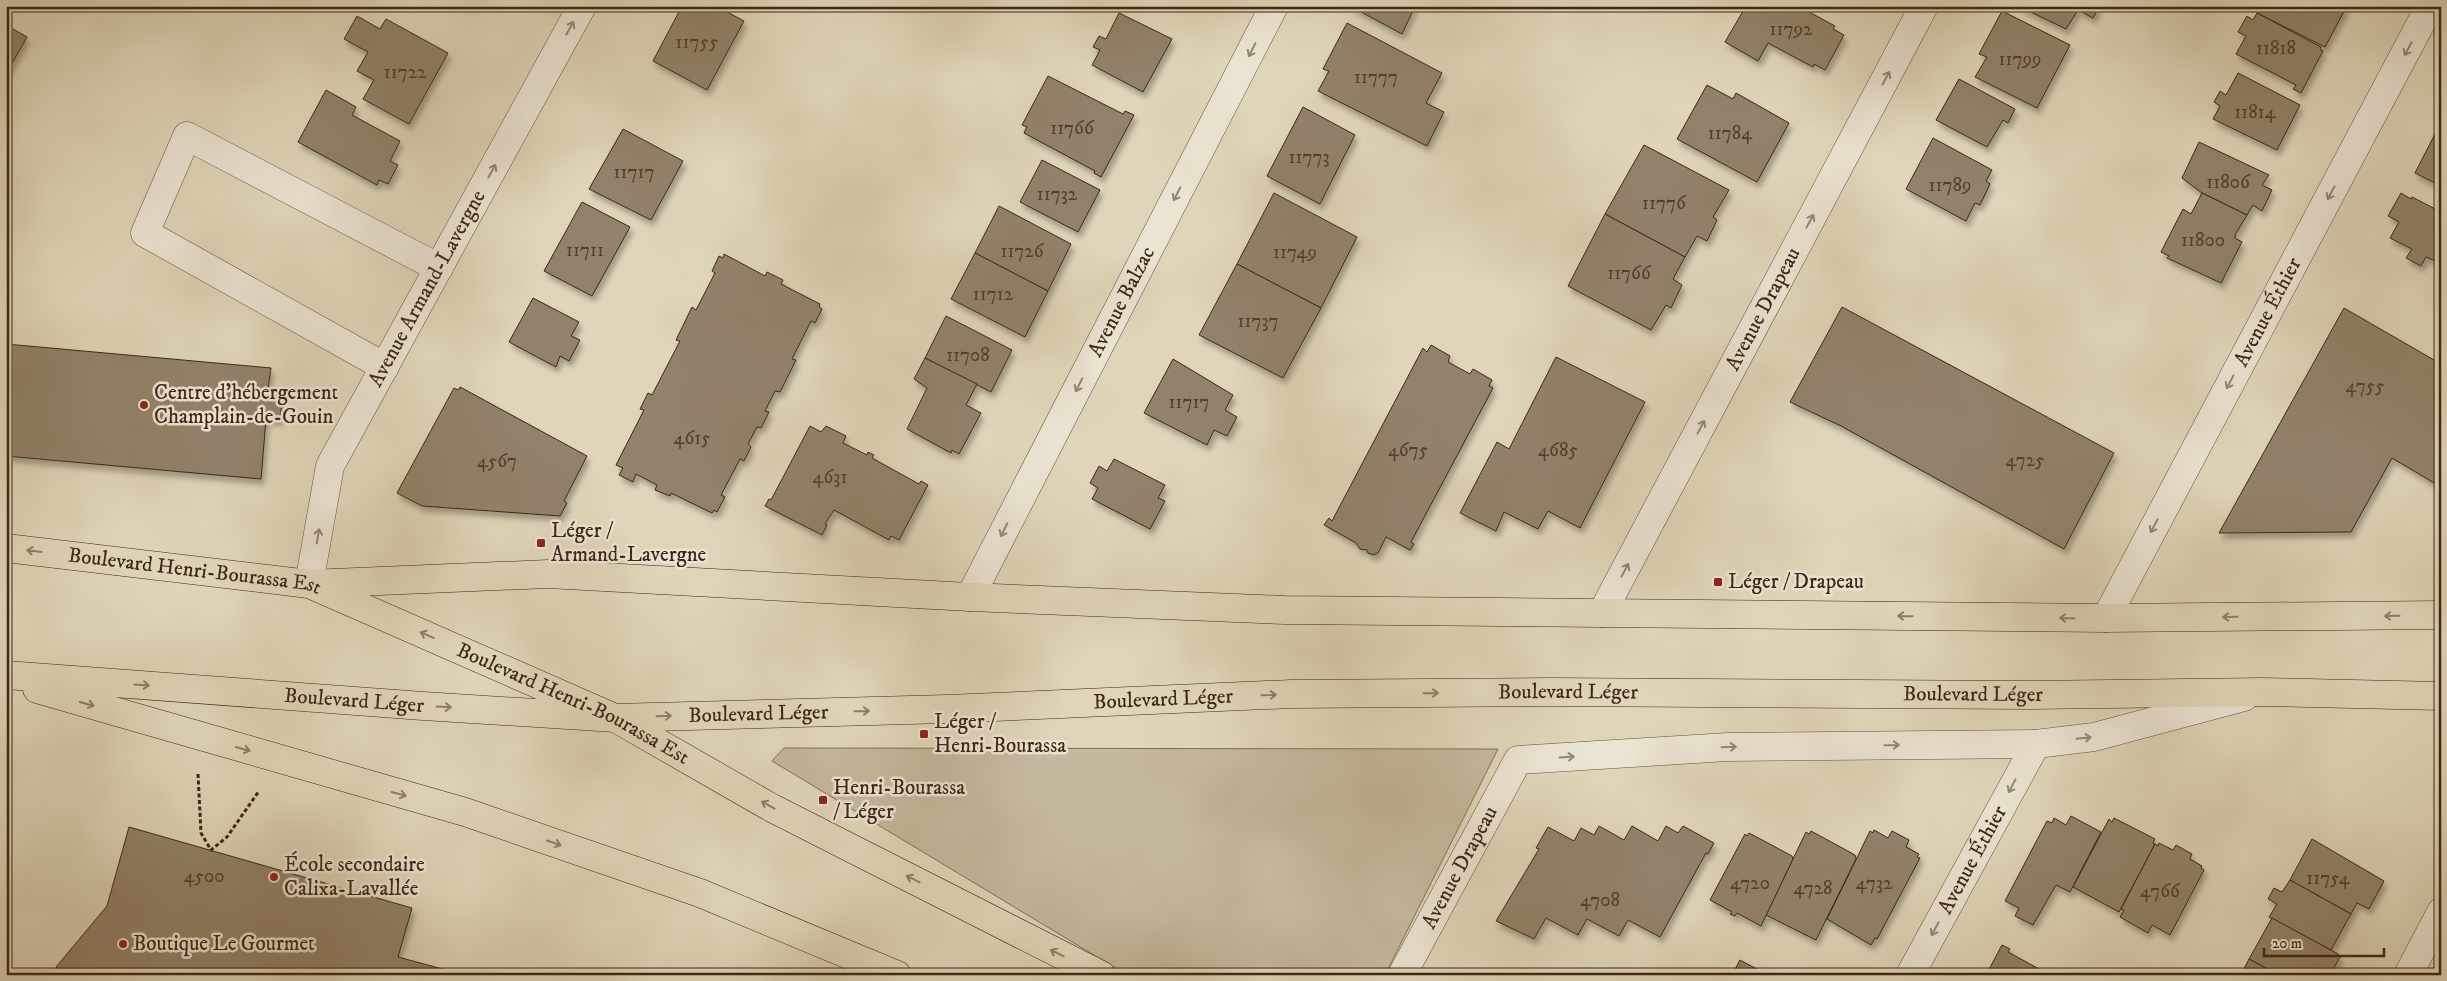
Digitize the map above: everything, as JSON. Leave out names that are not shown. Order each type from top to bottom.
[{"type":"main road","name":"Boulevard Henri-Bourassa Est","points":[[6,548],[309,584],[616,718],[772,808],[1101,975]]},
{"type":"main road","points":[[309,584],[548,574],[970,597],[1285,610],[2106,618],[2441,615]]},
{"type":"main road","name":"Boulevard Léger","points":[[6,675],[423,706],[616,718],[947,709],[1291,694],[1551,692],[2028,695],[2262,692],[2441,696]]},
{"type":"main road","points":[[6,680],[465,812],[700,892],[897,975]]},
{"type":"street","name":"Avenue Armand-Lavergne","points":[[309,584],[330,466],[582,6]]},
{"type":"street","name":"Avenue Balzac","points":[[970,597],[1274,6]]},
{"type":"street","name":"Avenue Drapeau","points":[[1602,613],[1924,6]]},
{"type":"street","name":"Avenue Éthier","points":[[2106,618],[2430,6]]},
{"type":"street","points":[[385,367],[145,233],[187,136],[439,268]]},
{"type":"street","name":"Boulevard Léger","points":[[1518,760],[1728,747],[2036,744],[2094,737],[2262,692]]},
{"type":"street","name":"Avenue Éthier","points":[[1910,975],[2036,744]]},
{"type":"street","name":"Avenue Drapeau","points":[[1402,975],[1518,760]]},
{"type":"street","points":[[2408,975],[2441,912]]},
{"type":"path","points":[[198,774],[201,833],[211,850],[227,837],[259,791]]},
{"type":"shaded area","points":[[784,748],[1498,749],[1385,975],[1127,975],[772,761]]},
{"type":"building","points":[[682,6],[716,6],[744,21],[707,90],[653,61]]},
{"type":"building","points":[[1350,6],[1415,6],[1402,34]]},
{"type":"building","points":[[1746,6],[1798,6],[1835,26],[1833,29],[1844,35],[1825,70],[1814,64],[1813,67],[1768,43],[1758,61],[1725,42]]},
{"type":"building","points":[[2018,6],[2100,6],[2093,18],[2078,10],[2066,29]]},
{"type":"building","points":[[2259,6],[2347,6],[2325,47],[2257,13],[2261,7]]},
{"type":"building","points":[[2002,11],[2070,45],[2037,108],[1975,77],[1987,57],[1979,54]]},
{"type":"building","points":[[1119,13],[1172,39],[1143,92],[1092,65],[1100,50],[1093,47],[1099,36],[1106,39]]},
{"type":"building","points":[[2257,13],[2321,47],[2320,49],[2323,51],[2301,93],[2293,89],[2296,85],[2236,54],[2246,36],[2238,32],[2247,16],[2253,20]]},
{"type":"building","points":[[357,16],[380,29],[386,19],[448,53],[409,124],[363,99],[374,80],[357,71],[368,52],[344,39]]},
{"type":"building","points":[[1347,23],[1442,73],[1426,103],[1444,112],[1427,146],[1318,91],[1329,71],[1323,69]]},
{"type":"building","points":[[6,25],[27,37],[6,74]]},
{"type":"building","points":[[2238,73],[2300,105],[2277,150],[2213,119],[2220,106],[2214,102],[2220,91],[2226,95]]},
{"type":"building","points":[[1048,76],[1123,114],[1125,111],[1134,115],[1101,177],[1094,173],[1095,171],[1024,133],[1027,127],[1022,125]]},
{"type":"building","points":[[1959,79],[2015,109],[2008,123],[2003,120],[1987,147],[1936,120]]},
{"type":"building","points":[[1707,85],[1733,99],[1736,93],[1789,123],[1757,182],[1677,139]]},
{"type":"building","points":[[326,90],[356,107],[352,115],[400,141],[390,161],[398,165],[388,184],[379,180],[377,185],[298,142]]},
{"type":"building","points":[[1303,107],[1355,135],[1320,204],[1267,176]]},
{"type":"building","points":[[623,129],[683,161],[651,220],[589,189]]},
{"type":"building","points":[[2436,132],[2441,134],[2441,186],[2415,173]]},
{"type":"building","points":[[1933,138],[1992,170],[1986,181],[1990,184],[1980,205],[1975,203],[1966,221],[1906,189]]},
{"type":"building","points":[[2199,142],[2269,175],[2262,185],[2272,190],[2262,211],[2253,205],[2247,215],[2202,193],[2182,178]]},
{"type":"building","points":[[1644,145],[1729,190],[1713,217],[1717,220],[1707,241],[1697,236],[1685,257],[1605,214]]},
{"type":"building","points":[[1042,160],[1100,190],[1078,232],[1020,202]]},
{"type":"building","points":[[1274,193],[1357,237],[1321,308],[1237,264]]},
{"type":"building","points":[[2202,193],[2247,215],[2235,235],[2235,238],[2242,242],[2221,283],[2167,258],[2169,256],[2161,252],[2183,209],[2191,214]]},
{"type":"building","points":[[2401,193],[2441,212],[2441,263],[2426,257],[2421,266],[2406,258],[2412,249],[2390,238],[2399,222],[2388,216]]},
{"type":"building","points":[[582,202],[630,227],[592,296],[544,271]]},
{"type":"building","points":[[999,206],[1071,244],[1048,291],[975,253]]},
{"type":"building","points":[[1605,214],[1685,257],[1673,279],[1682,285],[1671,308],[1666,305],[1651,330],[1568,286]]},
{"type":"building","points":[[975,253],[1048,291],[1025,337],[951,299]]},
{"type":"building","points":[[724,254],[765,276],[767,272],[783,280],[781,284],[820,304],[819,307],[822,309],[815,323],[811,321],[792,359],[796,360],[780,392],[775,391],[765,411],[769,412],[761,428],[757,427],[748,444],[751,447],[744,461],[740,459],[721,495],[725,497],[717,512],[714,510],[712,513],[671,493],[670,496],[655,490],[657,485],[636,474],[633,482],[619,475],[623,468],[616,465],[644,410],[640,409],[648,393],[652,395],[680,341],[676,340],[692,307],[696,310],[715,273],[712,271],[719,256],[723,258]]},
{"type":"building","points":[[1237,264],[1321,308],[1283,378],[1199,335]]},
{"type":"building","points":[[533,298],[579,322],[571,336],[580,340],[569,361],[560,356],[556,367],[509,342]]},
{"type":"building","points":[[1842,307],[2114,453],[2064,549],[1841,426],[1790,402]]},
{"type":"building","points":[[2344,308],[2441,364],[2441,487],[2392,458],[2351,532],[2219,533]]},
{"type":"building","points":[[946,316],[1012,350],[991,392],[925,358]]},
{"type":"building","name":"Centre d'hébergement Champlain-de-Gouin","points":[[6,344],[271,368],[268,389],[283,391],[280,420],[266,419],[261,479],[6,456]]},
{"type":"building","points":[[1431,345],[1450,356],[1448,362],[1470,374],[1473,369],[1492,380],[1489,386],[1493,388],[1411,542],[1414,544],[1410,550],[1386,537],[1378,553],[1373,555],[1368,553],[1367,550],[1360,549],[1356,543],[1324,525],[1329,518],[1332,521],[1423,348],[1427,352]]},
{"type":"building","points":[[1556,357],[1645,402],[1580,528],[1548,511],[1538,529],[1504,512],[1496,531],[1460,513],[1497,442],[1509,449]]},
{"type":"building","points":[[925,358],[977,384],[966,405],[981,413],[959,454],[952,450],[951,453],[907,429],[927,388],[914,379]]},
{"type":"building","points":[[1173,359],[1233,395],[1225,410],[1237,417],[1227,436],[1214,430],[1207,445],[1144,413]]},
{"type":"building","points":[[460,387],[587,456],[564,501],[567,503],[560,516],[422,506],[397,493],[454,388],[458,390]]},
{"type":"building","points":[[810,426],[821,432],[826,426],[846,436],[843,443],[867,455],[868,452],[874,455],[872,458],[919,484],[921,481],[928,485],[899,540],[891,536],[889,540],[834,510],[825,524],[827,525],[822,535],[765,506],[769,499],[771,500]]},
{"type":"building","points":[[1114,459],[1165,485],[1158,498],[1165,501],[1150,529],[1092,499],[1098,488],[1090,483],[1099,466],[1107,471]]},
{"type":"building","points":[[2071,816],[2101,832],[2070,892],[2056,885],[2033,925],[2015,916],[2019,908],[2005,901],[2047,821],[2052,823],[2054,818],[2066,825]]},
{"type":"building","points":[[2114,818],[2155,839],[2153,843],[2155,844],[2119,912],[2073,887],[2109,819],[2112,822]]},
{"type":"building","points":[[1599,826],[1624,840],[1632,826],[1658,841],[1666,826],[1678,833],[1683,826],[1714,843],[1708,854],[1706,853],[1660,937],[1628,920],[1619,936],[1587,919],[1578,935],[1546,918],[1534,939],[1496,921],[1539,849],[1536,848],[1548,827],[1574,841],[1581,828],[1594,835]]},
{"type":"building","points":[[129,827],[412,908],[398,957],[465,975],[66,975],[56,967],[107,906]]},
{"type":"building","points":[[1874,830],[1888,838],[1892,831],[1909,840],[1906,847],[1919,854],[1917,857],[1920,858],[1877,939],[1875,938],[1871,945],[1827,919],[1870,831],[1873,833]]},
{"type":"building","points":[[1811,831],[1855,855],[1856,859],[1816,940],[1766,915],[1806,832],[1809,834]]},
{"type":"building","points":[[1749,833],[1792,856],[1793,859],[1761,926],[1737,913],[1735,916],[1730,914],[1732,912],[1710,900],[1745,834],[1747,836]]},
{"type":"building","points":[[2312,839],[2384,881],[2369,909],[2357,903],[2351,914],[2290,880]]},
{"type":"building","points":[[2159,843],[2173,850],[2176,845],[2192,854],[2190,859],[2202,866],[2201,868],[2204,870],[2170,935],[2152,925],[2148,933],[2120,917],[2124,910],[2121,909],[2155,844],[2158,846]]},
{"type":"building","points":[[2290,880],[2351,914],[2331,950],[2269,917],[2277,904],[2268,899],[2274,888],[2282,892]]},
{"type":"building","points":[[2272,918],[2338,954],[2340,957],[2330,975],[2279,975],[2249,959]]},
{"type":"building","points":[[2002,945],[2010,949],[2008,952],[2050,975],[1986,975]]},
{"type":"building","points":[[2249,959],[2279,975],[2241,975]]},
{"type":"building","points":[[1740,960],[1768,975],[1732,975]]},
{"type":"place","name":"Centre d'hébergement Champlain-de-Gouin","points":[[144,405]]},
{"type":"place","name":"Léger / Armand-Lavergne","points":[[541,543]]},
{"type":"place","name":"Léger / Drapeau","points":[[1718,582]]},
{"type":"place","name":"Léger / Henri-Bourassa","points":[[924,734]]},
{"type":"place","name":"Henri-Bourassa / Léger","points":[[823,800]]},
{"type":"place","name":"École secondaire Calixa-Lavallée","points":[[274,877]]},
{"type":"place","name":"Boutique Le Gourmet","points":[[123,944]]}]
